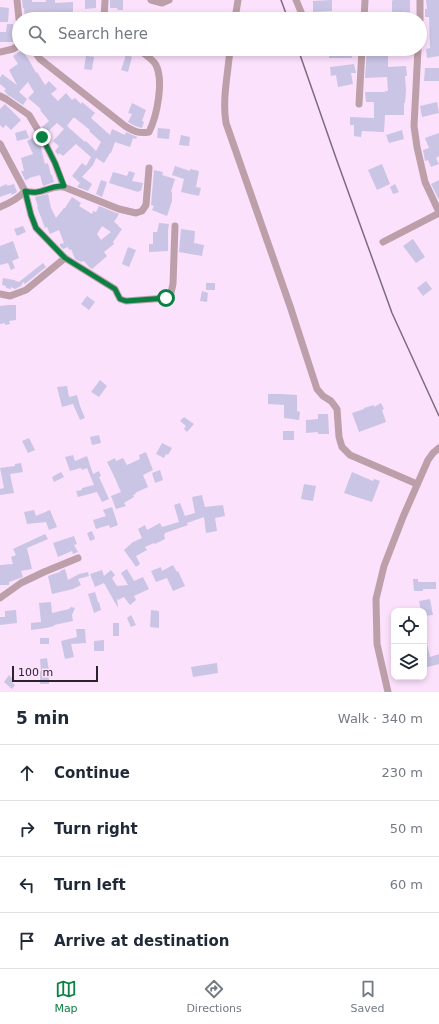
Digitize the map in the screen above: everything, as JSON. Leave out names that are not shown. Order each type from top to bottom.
[{"type":"street","points":[[17,0],[18,12]]},
{"type":"street","points":[[104,12],[105,0]]},
{"type":"street","points":[[151,0],[162,3],[169,0]]},
{"type":"street","points":[[235,12],[238,0]]},
{"type":"street","points":[[296,0],[301,12]]},
{"type":"street","points":[[364,12],[365,0]]},
{"type":"street","points":[[420,0],[420,12]]},
{"type":"street","points":[[0,52],[12,49]]},
{"type":"street","points":[[38,56],[125,126],[138,133],[149,132],[153,124],[158,101],[159,76],[155,64],[147,56]]},
{"type":"street","points":[[229,56],[224,94],[224,113],[226,124],[317,388],[323,396],[331,401],[336,409],[339,437],[342,447],[350,455],[417,484]]},
{"type":"street","points":[[359,104],[362,56]]},
{"type":"street","points":[[383,242],[439,213],[425,182],[414,126],[418,56]]},
{"type":"street","points":[[0,96],[29,115],[55,163],[64,186]]},
{"type":"street","points":[[0,144],[25,191],[36,228],[65,258],[115,289],[120,299],[126,301],[166,298],[172,293],[175,226]]},
{"type":"street","points":[[25,191],[37,193],[58,186],[64,186],[118,209],[136,212],[142,211],[146,205],[149,168]]},
{"type":"street","points":[[0,207],[20,197],[25,191]]},
{"type":"street","points":[[0,294],[10,296],[26,290],[65,258]]},
{"type":"street","points":[[388,692],[377,644],[376,599],[384,566],[403,517],[428,460],[439,448]]},
{"type":"street","points":[[0,598],[21,583],[78,558]]},
{"type":"building","points":[[22,0],[46,2],[46,0],[55,0],[55,3],[73,2],[73,12],[24,12]]},
{"type":"building","points":[[85,0],[96,0],[96,8],[85,9]]},
{"type":"building","points":[[110,0],[123,0],[123,10],[110,8]]},
{"type":"building","points":[[332,0],[332,11],[313,12],[313,1]]},
{"type":"building","points":[[410,0],[410,12],[392,12],[392,1]]},
{"type":"building","points":[[426,0],[439,0],[439,56],[427,58],[427,49],[430,48],[429,17],[427,17],[427,12],[425,12],[425,9],[427,9]]},
{"type":"building","points":[[0,7],[9,8],[8,22],[0,22]]},
{"type":"building","points":[[7,24],[12,24],[12,42],[0,42],[0,32],[6,32]]},
{"type":"building","points":[[13,56],[26,56],[45,85],[49,81],[57,89],[51,94],[58,101],[66,93],[72,100],[75,98],[81,104],[82,102],[95,113],[91,118],[110,135],[112,129],[125,135],[126,132],[137,137],[136,139],[133,138],[130,147],[115,142],[111,153],[104,163],[96,158],[93,165],[82,177],[92,184],[88,191],[77,187],[80,183],[72,176],[82,163],[86,166],[91,157],[76,144],[63,156],[59,153],[58,155],[55,151],[59,146],[53,141],[64,129],[57,123],[46,133],[44,131],[42,127],[49,121],[40,110],[41,109],[28,98],[34,92],[28,82],[19,92],[27,99],[23,105],[8,95],[4,91],[6,89],[0,84],[2,74],[17,85],[9,70],[18,64]],"holes":[[[73,118],[75,118],[90,130],[89,131],[101,142],[96,151],[67,126]]]},
{"type":"building","points":[[86,56],[94,57],[92,70],[84,69]]},
{"type":"building","points":[[126,56],[132,57],[128,72],[121,70]]},
{"type":"building","points":[[329,56],[352,56],[352,58],[329,58]]},
{"type":"building","points":[[367,56],[388,56],[388,67],[406,66],[407,76],[405,76],[406,90],[404,115],[385,115],[384,132],[362,131],[361,137],[354,136],[354,125],[350,125],[350,117],[374,118],[374,102],[366,102],[365,92],[388,91],[387,77],[365,78]]},
{"type":"building","points":[[354,64],[356,73],[351,73],[353,84],[338,87],[336,75],[331,76],[330,67]]},
{"type":"building","points":[[425,68],[439,68],[439,81],[424,81]]},
{"type":"building","points":[[437,102],[439,113],[422,117],[420,106]]},
{"type":"building","points":[[132,103],[146,110],[142,121],[144,122],[142,128],[128,122],[132,114],[128,113]]},
{"type":"building","points":[[5,104],[21,120],[11,130],[6,125],[3,128],[0,125],[0,109]]},
{"type":"building","points":[[158,128],[170,129],[169,139],[157,138]]},
{"type":"building","points":[[26,130],[29,138],[17,141],[15,133]]},
{"type":"building","points":[[402,130],[404,139],[389,143],[386,135]]},
{"type":"building","points":[[439,133],[439,156],[436,158],[439,164],[431,167],[428,160],[425,161],[423,150],[429,148],[425,138]]},
{"type":"building","points":[[181,135],[190,137],[189,146],[179,145]]},
{"type":"building","points":[[36,136],[42,148],[45,164],[48,163],[54,182],[43,186],[40,175],[25,180],[21,171],[24,171],[21,158],[33,154],[27,141]]},
{"type":"building","points":[[382,164],[390,184],[377,190],[368,170]]},
{"type":"building","points":[[175,166],[190,171],[190,169],[199,171],[196,187],[201,188],[199,196],[181,192],[184,179],[172,175]]},
{"type":"building","points":[[154,170],[163,172],[162,175],[175,179],[171,192],[172,201],[167,216],[152,210],[154,206],[151,205]]},
{"type":"building","points":[[129,171],[135,173],[132,181],[143,183],[141,191],[138,192],[109,183],[113,172],[127,176]]},
{"type":"building","points":[[101,180],[107,182],[102,197],[96,194]]},
{"type":"building","points":[[439,180],[439,200],[431,184]]},
{"type":"building","points":[[7,184],[7,186],[14,184],[17,192],[12,195],[11,193],[0,197],[0,187]]},
{"type":"building","points":[[395,184],[399,192],[393,194],[390,187]]},
{"type":"building","points":[[48,194],[51,208],[56,218],[72,197],[81,203],[79,206],[92,214],[93,211],[96,212],[99,206],[119,214],[114,222],[122,229],[113,242],[114,244],[104,252],[107,256],[92,269],[84,261],[81,262],[75,259],[71,249],[69,250],[68,247],[63,249],[60,246],[60,244],[64,243],[59,230],[50,234],[47,227],[45,228],[35,197]],"holes":[[[102,226],[111,232],[101,240],[97,234]]]},
{"type":"building","points":[[159,223],[169,224],[168,251],[149,252],[149,244],[153,244],[153,232],[157,232]]},
{"type":"building","points":[[23,226],[26,232],[17,236],[14,229]]},
{"type":"building","points":[[181,229],[195,231],[194,243],[204,245],[202,256],[179,252]]},
{"type":"building","points":[[413,239],[425,257],[416,263],[403,246]]},
{"type":"building","points":[[13,241],[19,258],[12,261],[15,268],[11,270],[8,263],[0,265],[0,246]]},
{"type":"building","points":[[128,247],[136,250],[129,267],[122,264]]},
{"type":"building","points":[[43,263],[46,267],[25,284],[23,282],[21,286],[15,289],[11,287],[11,289],[6,288],[6,286],[2,285],[3,278],[19,282]]},
{"type":"building","points":[[426,281],[432,289],[423,296],[417,288]]},
{"type":"building","points":[[206,283],[215,283],[215,290],[206,290]]},
{"type":"building","points":[[202,291],[208,293],[207,302],[200,301]]},
{"type":"building","points":[[87,296],[95,302],[89,310],[81,304]]},
{"type":"building","points":[[16,305],[16,320],[9,321],[10,324],[0,324],[0,306]]},
{"type":"building","points":[[100,380],[107,386],[99,397],[91,392]]},
{"type":"building","points":[[67,386],[69,397],[77,395],[85,418],[80,420],[73,404],[62,407],[57,387]]},
{"type":"building","points":[[268,394],[297,395],[297,411],[300,412],[299,420],[284,418],[284,405],[268,404]]},
{"type":"building","points":[[381,403],[384,409],[382,410],[386,422],[359,432],[352,413],[374,405],[374,407]]},
{"type":"building","points":[[318,414],[328,414],[329,434],[318,434],[318,432],[306,433],[306,420],[318,419]]},
{"type":"building","points":[[184,417],[194,424],[187,432],[184,429],[186,426],[180,421]]},
{"type":"building","points":[[283,431],[294,431],[294,440],[283,440]]},
{"type":"building","points":[[99,435],[101,443],[92,445],[90,437]]},
{"type":"building","points":[[29,438],[35,450],[28,453],[22,441]]},
{"type":"building","points":[[162,443],[172,448],[168,455],[166,454],[164,458],[156,454]]},
{"type":"building","points":[[146,452],[153,470],[143,475],[148,487],[135,493],[136,494],[133,495],[134,497],[124,503],[126,506],[116,509],[111,496],[121,492],[107,462],[115,458],[116,461],[123,458],[127,465],[140,459],[139,455]]},
{"type":"building","points":[[73,455],[75,461],[87,456],[93,474],[99,471],[101,476],[99,477],[109,499],[102,502],[97,492],[78,497],[76,491],[94,485],[87,468],[70,471],[65,457]]},
{"type":"building","points":[[21,463],[23,472],[10,474],[14,493],[0,495],[0,489],[4,488],[0,468],[15,466],[15,464]]},
{"type":"building","points":[[160,470],[163,480],[155,483],[152,473]]},
{"type":"building","points":[[61,472],[64,477],[54,482],[52,477]]},
{"type":"building","points":[[352,472],[373,481],[374,479],[380,481],[372,502],[344,493]]},
{"type":"building","points":[[304,484],[316,486],[313,501],[301,499]]},
{"type":"building","points":[[202,495],[205,507],[223,505],[225,516],[215,518],[217,531],[206,533],[204,517],[187,523],[188,525],[165,533],[165,539],[145,547],[147,550],[136,556],[140,564],[136,567],[124,550],[133,542],[142,538],[138,529],[145,525],[147,530],[160,523],[162,527],[179,522],[174,505],[180,503],[185,516],[195,513],[192,497]]},
{"type":"building","points":[[112,507],[118,525],[110,528],[109,525],[96,529],[93,520],[106,516],[103,510]]},
{"type":"building","points":[[34,510],[36,516],[50,510],[57,527],[49,530],[46,522],[27,524],[24,512]]},
{"type":"building","points":[[92,531],[95,539],[90,541],[87,533]]},
{"type":"building","points":[[45,534],[48,539],[27,548],[32,569],[21,571],[23,577],[9,582],[9,585],[0,585],[0,565],[13,564],[11,557],[16,555],[13,549]]},
{"type":"building","points":[[74,536],[77,544],[74,545],[78,552],[73,554],[72,551],[58,557],[53,543]]},
{"type":"building","points":[[173,565],[177,572],[178,571],[185,586],[173,591],[167,578],[156,582],[151,571],[161,567],[162,571]]},
{"type":"building","points":[[65,569],[68,580],[79,574],[88,572],[89,576],[78,579],[81,585],[73,589],[52,594],[48,576]]},
{"type":"building","points":[[127,569],[134,581],[143,577],[149,589],[134,596],[136,600],[130,605],[124,597],[118,600],[117,598],[118,608],[104,583],[95,587],[90,574],[102,570],[104,576],[111,570],[115,575],[112,578],[117,586],[128,585],[121,573]]},
{"type":"building","points":[[413,579],[418,579],[418,582],[436,582],[436,589],[414,591]]},
{"type":"building","points":[[95,592],[101,610],[94,613],[88,594]]},
{"type":"building","points":[[430,599],[433,615],[427,616],[427,608],[420,608],[419,601]]},
{"type":"building","points":[[51,602],[52,613],[69,609],[71,607],[75,608],[72,615],[73,621],[31,630],[31,623],[41,622],[39,603]]},
{"type":"building","points":[[16,610],[17,623],[0,625],[0,617],[5,617],[5,611]]},
{"type":"building","points":[[151,610],[159,611],[159,628],[150,627]]},
{"type":"building","points":[[131,615],[136,625],[131,627],[127,618]]},
{"type":"building","points":[[113,623],[119,623],[119,636],[113,636]]},
{"type":"building","points":[[76,629],[85,629],[86,643],[71,644],[74,657],[65,659],[61,641],[77,637]]},
{"type":"building","points":[[40,638],[49,638],[49,644],[40,644]]},
{"type":"building","points":[[104,640],[104,651],[94,651],[94,641]]},
{"type":"building","points":[[427,644],[430,657],[439,654],[439,664],[427,667]]},
{"type":"building","points":[[47,658],[49,684],[40,684],[40,659]]},
{"type":"building","points":[[217,663],[218,673],[193,677],[191,667]]},
{"type":"building","points":[[9,675],[14,680],[12,682],[15,685],[12,689],[4,682]]},
{"type":"railway","points":[[281,0],[285,12]]},
{"type":"railway","points":[[300,56],[392,313],[439,416]]},
{"type":"route","points":[[42,137],[55,163],[64,186],[58,186],[37,193],[25,191],[36,228],[65,258],[115,289],[120,299],[126,301],[166,298]]}]
